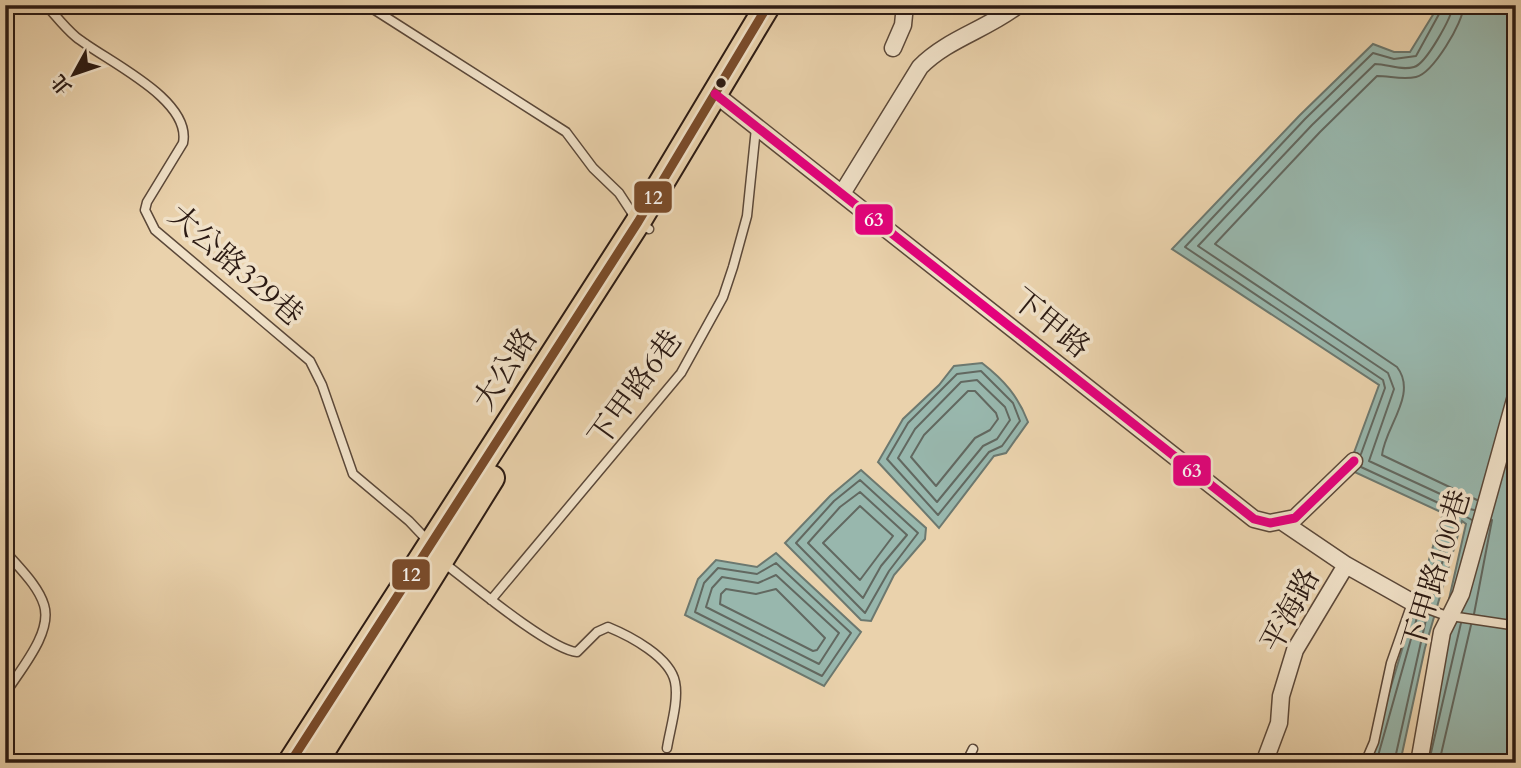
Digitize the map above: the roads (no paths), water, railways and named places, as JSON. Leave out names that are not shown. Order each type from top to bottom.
[{"type":"main road","name":"大公路","points":[[721,99],[768,5]]},
{"type":"main road","name":"大公路","points":[[315,763],[437,552],[782,5]]},
{"type":"main road","name":"大公路","points":[[290,763],[437,552]]},
{"type":"street","points":[[893,48],[903,25],[905,5]]},
{"type":"street","points":[[843,192],[920,67],[934,53],[1000,20],[1018,5]]},
{"type":"street","name":"下甲路","points":[[721,99],[843,192],[1240,510],[1270,523],[1284,523]]},
{"type":"street","name":"下甲路100巷","points":[[1419,763],[1442,632],[1447,616],[1461,594],[1516,396]]},
{"type":"street","points":[[1354,461],[1296,517],[1284,523],[1346,565],[1415,604]]},
{"type":"street","name":"平海路","points":[[1264,763],[1279,723],[1281,696],[1295,650],[1346,565]]},
{"type":"lane","name":"大公路329巷","points":[[46,5],[76,37],[158,93],[178,113],[185,134],[183,143],[147,202],[145,210],[155,230],[310,361],[322,385],[353,474],[409,521],[437,552]]},
{"type":"lane","points":[[367,5],[566,132],[593,168],[620,193],[644,225]]},
{"type":"lane","name":"下甲路6巷","points":[[491,600],[681,373],[723,298],[733,267],[747,216],[756,128]]},
{"type":"lane","points":[[5,551],[34,589],[46,614],[39,637],[5,694]]},
{"type":"lane","points":[[437,552],[491,600],[571,652],[584,649],[597,632],[608,627],[655,655],[666,665],[676,685],[667,748]]},
{"type":"lane","points":[[1365,763],[1374,742],[1391,663],[1415,604],[1447,616],[1511,625]]},
{"type":"lane","points":[[966,763],[973,749]]},
{"type":"water","points":[[1439,5],[1516,5],[1516,763],[1412,763],[1466,524],[1462,521],[1425,648],[1400,763],[1368,763],[1443,513],[1348,469],[1379,385],[1172,249],[1300,115],[1373,44],[1394,52],[1410,52]]},
{"type":"water","points":[[982,363],[1009,389],[1028,422],[1006,453],[994,456],[939,528],[878,462],[903,419],[939,385],[954,366]]},
{"type":"water","points":[[861,470],[926,528],[925,539],[894,575],[871,621],[861,620],[785,543],[830,496]]},
{"type":"water","points":[[776,553],[861,632],[824,686],[685,615],[698,579],[716,560],[757,567]]}]
